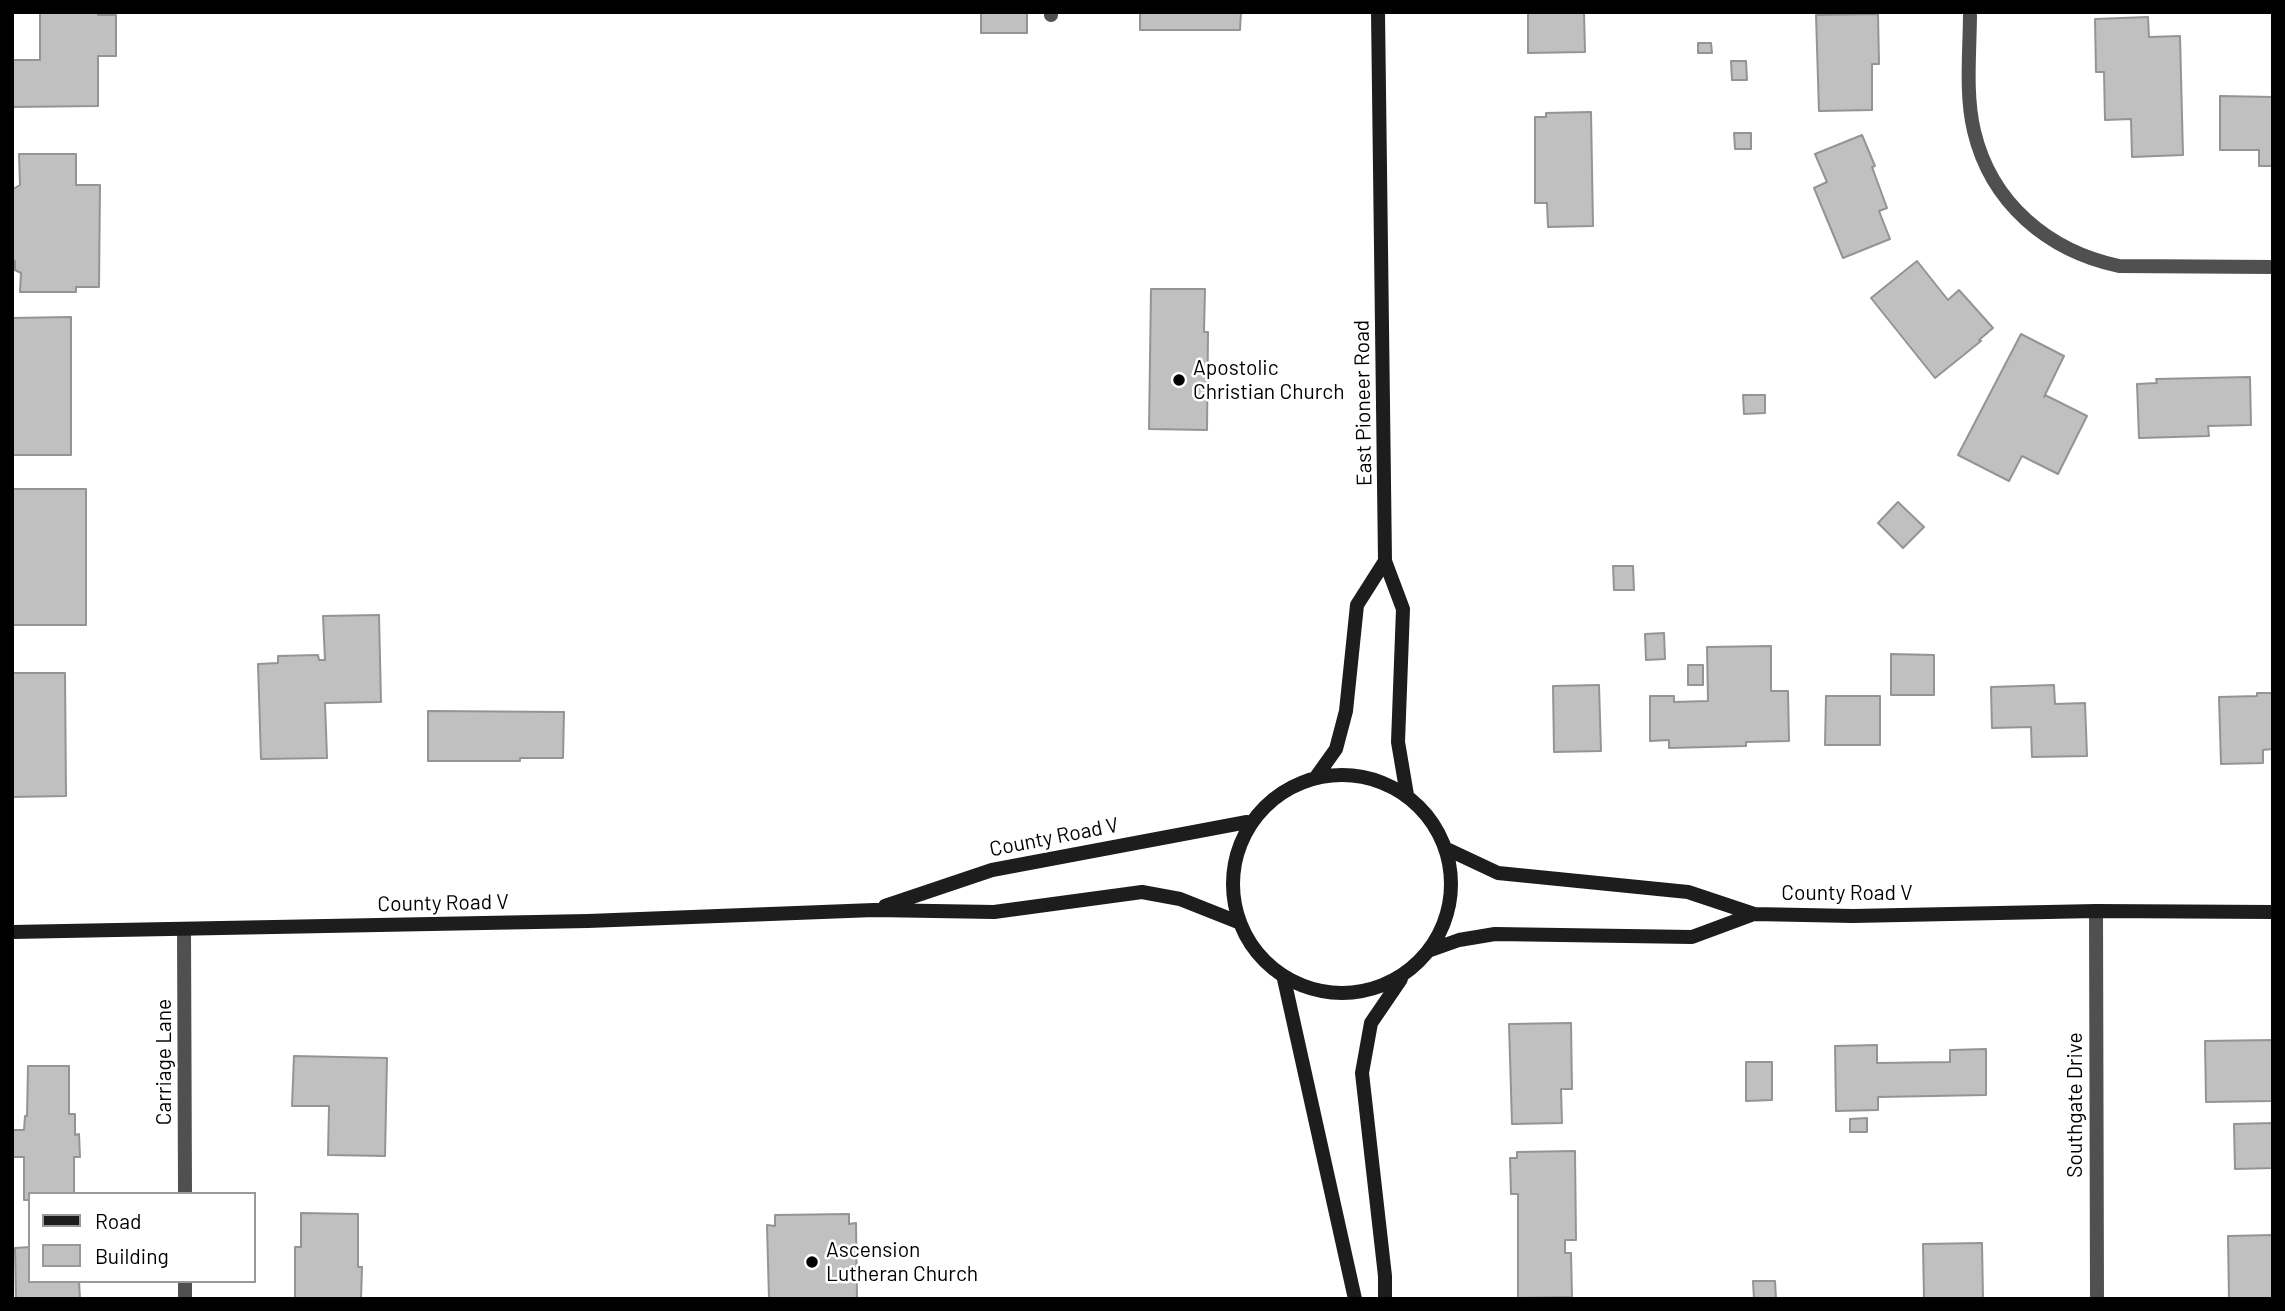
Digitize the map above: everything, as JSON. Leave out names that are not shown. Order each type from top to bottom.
[{"type":"main road","name":"East Pioneer Road","points":[[1378,12],[1385,561]]},
{"type":"main road","points":[[1316,777],[1336,749],[1346,711],[1357,605],[1385,561]]},
{"type":"main road","points":[[1385,561],[1404,609],[1398,742],[1407,795]]},
{"type":"main road","points":[[1385,1299],[1385,1276],[1362,1073],[1371,1023],[1401,979],[1428,951],[1444,925],[1452,886],[1449,850],[1434,821],[1407,795],[1388,785],[1341,774],[1316,777],[1280,792],[1247,822],[1239,850],[1234,896],[1238,922],[1254,954],[1284,979],[1316,990],[1345,994],[1401,979]]},
{"type":"main road","name":"County Road V","points":[[874,910],[992,870],[1247,822]]},
{"type":"main road","points":[[1449,850],[1498,873],[1688,891],[1754,914]]},
{"type":"main road","name":"County Road V","points":[[12,932],[588,921],[874,910],[994,912],[1142,892],[1180,899],[1238,922]]},
{"type":"main road","name":"County Road V","points":[[1428,951],[1459,940],[1495,934],[1692,937],[1754,914],[1853,916],[2096,911],[2273,912]]},
{"type":"main road","points":[[1284,979],[1354,1299]]},
{"type":"street","points":[[1970,12],[1970,103],[1974,130],[1994,181],[2016,211],[2029,223],[2067,249],[2119,266],[2273,267]]},
{"type":"street","name":"Southgate Drive","points":[[2096,911],[2097,1299]]},
{"type":"street","name":"Carriage Lane","points":[[184,929],[185,1192]]},
{"type":"building","points":[[40,12],[98,12],[98,15],[116,15],[116,56],[98,56],[98,106],[12,107],[12,60],[40,60]]},
{"type":"building","points":[[981,12],[1027,12],[1027,33],[981,33]]},
{"type":"building","points":[[1140,12],[1241,12],[1240,30],[1140,30]]},
{"type":"building","points":[[1528,12],[1584,12],[1585,52],[1528,53]]},
{"type":"building","points":[[1878,14],[1879,64],[1872,64],[1872,110],[1819,111],[1816,15]]},
{"type":"building","points":[[2148,17],[2149,37],[2180,36],[2183,155],[2132,157],[2131,119],[2105,120],[2104,72],[2096,72],[2095,19]]},
{"type":"building","points":[[1698,43],[1711,43],[1712,53],[1698,53]]},
{"type":"building","points":[[1731,61],[1746,61],[1747,80],[1732,80]]},
{"type":"building","points":[[2220,96],[2273,97],[2273,166],[2259,166],[2259,150],[2220,150]]},
{"type":"building","points":[[1591,112],[1593,226],[1548,227],[1547,203],[1535,203],[1535,117],[1546,117],[1546,113]]},
{"type":"building","points":[[1734,133],[1751,133],[1751,149],[1735,149]]},
{"type":"building","points":[[1862,135],[1875,166],[1872,167],[1887,208],[1879,211],[1890,239],[1843,258],[1814,188],[1827,182],[1815,154]]},
{"type":"building","points":[[19,154],[76,154],[76,185],[100,185],[99,287],[76,287],[76,292],[20,292],[21,273],[15,270],[15,261],[12,261],[12,194],[13,189],[20,185]]},
{"type":"building","points":[[1917,261],[1948,300],[1959,290],[1993,328],[1935,378],[1871,298]]},
{"type":"building","name":"Apostolic Christian Church","points":[[1151,289],[1205,289],[1204,332],[1208,332],[1207,430],[1149,429]]},
{"type":"building","points":[[71,317],[71,455],[12,455],[12,318]]},
{"type":"building","points":[[2021,334],[2064,356],[2044,397],[2045,395],[2087,416],[2058,474],[2022,456],[2009,481],[1958,455]]},
{"type":"building","points":[[2250,377],[2251,425],[2208,426],[2209,436],[2139,438],[2137,384],[2157,383],[2156,379]]},
{"type":"building","points":[[1743,395],[1765,395],[1765,413],[1744,414]]},
{"type":"building","points":[[13,489],[86,489],[86,625],[12,625]]},
{"type":"building","points":[[1898,502],[1924,527],[1903,548],[1878,523]]},
{"type":"building","points":[[1613,566],[1633,566],[1634,590],[1614,590]]},
{"type":"building","points":[[379,615],[381,702],[325,703],[327,758],[261,759],[258,664],[278,663],[278,656],[318,655],[319,660],[325,660],[323,616]]},
{"type":"building","points":[[1664,633],[1665,659],[1646,660],[1645,634]]},
{"type":"building","points":[[1771,646],[1771,691],[1788,691],[1789,741],[1746,742],[1746,746],[1669,748],[1669,740],[1650,741],[1650,696],[1674,696],[1674,702],[1708,701],[1707,647]]},
{"type":"building","points":[[1891,654],[1934,655],[1934,695],[1891,695]]},
{"type":"building","points":[[1688,665],[1703,665],[1703,685],[1688,685]]},
{"type":"building","points":[[12,673],[65,673],[66,796],[12,797]]},
{"type":"building","points":[[1599,685],[1601,751],[1554,752],[1553,686]]},
{"type":"building","points":[[2054,685],[2055,704],[2085,703],[2087,756],[2032,757],[2031,727],[1992,728],[1991,687]]},
{"type":"building","points":[[2257,693],[2273,693],[2273,749],[2263,750],[2263,763],[2221,764],[2219,697],[2257,696]]},
{"type":"building","points":[[1826,696],[1880,696],[1880,745],[1825,745]]},
{"type":"building","points":[[428,711],[564,712],[563,758],[428,761]]},
{"type":"building","points":[[1571,1023],[1572,1089],[1561,1089],[1562,1123],[1512,1124],[1509,1024]]},
{"type":"building","points":[[2273,1040],[2273,1101],[2206,1102],[2205,1041]]},
{"type":"building","points":[[1877,1045],[1877,1063],[1950,1062],[1950,1050],[1986,1049],[1986,1095],[1878,1097],[1878,1110],[1836,1111],[1835,1046]]},
{"type":"building","points":[[294,1056],[387,1058],[385,1156],[328,1155],[329,1106],[292,1106]]},
{"type":"building","points":[[1746,1062],[1772,1062],[1772,1100],[1746,1101]]},
{"type":"building","points":[[28,1066],[69,1066],[69,1114],[75,1114],[75,1135],[79,1134],[80,1157],[74,1157],[74,1192],[28,1192],[28,1200],[24,1200],[24,1157],[12,1157],[12,1130],[24,1130],[27,1116]]},
{"type":"building","points":[[1867,1118],[1867,1132],[1850,1132],[1850,1119]]},
{"type":"building","points":[[2273,1123],[2273,1168],[2235,1169],[2234,1124]]},
{"type":"building","points":[[1575,1151],[1576,1240],[1565,1240],[1565,1253],[1571,1253],[1572,1297],[1518,1298],[1518,1194],[1511,1194],[1510,1158],[1517,1158],[1517,1152]]},
{"type":"building","points":[[301,1213],[358,1214],[358,1267],[362,1267],[361,1299],[295,1299],[295,1247],[301,1247]]},
{"type":"building","name":"Ascension Lutheran Church","points":[[849,1214],[849,1224],[856,1223],[857,1299],[769,1299],[767,1225],[775,1226],[775,1215]]},
{"type":"building","points":[[2273,1235],[2273,1299],[2229,1299],[2228,1236]]},
{"type":"building","points":[[1982,1243],[1983,1299],[1924,1299],[1923,1244]]},
{"type":"building","points":[[28,1247],[28,1283],[79,1283],[80,1299],[16,1299],[15,1248]]},
{"type":"building","points":[[1753,1281],[1775,1281],[1776,1299],[1754,1299]]},
{"type":"place","name":"Apostolic Christian Church","points":[[1179,380]]},
{"type":"place","name":"Ascension Lutheran Church","points":[[812,1262]]}]
